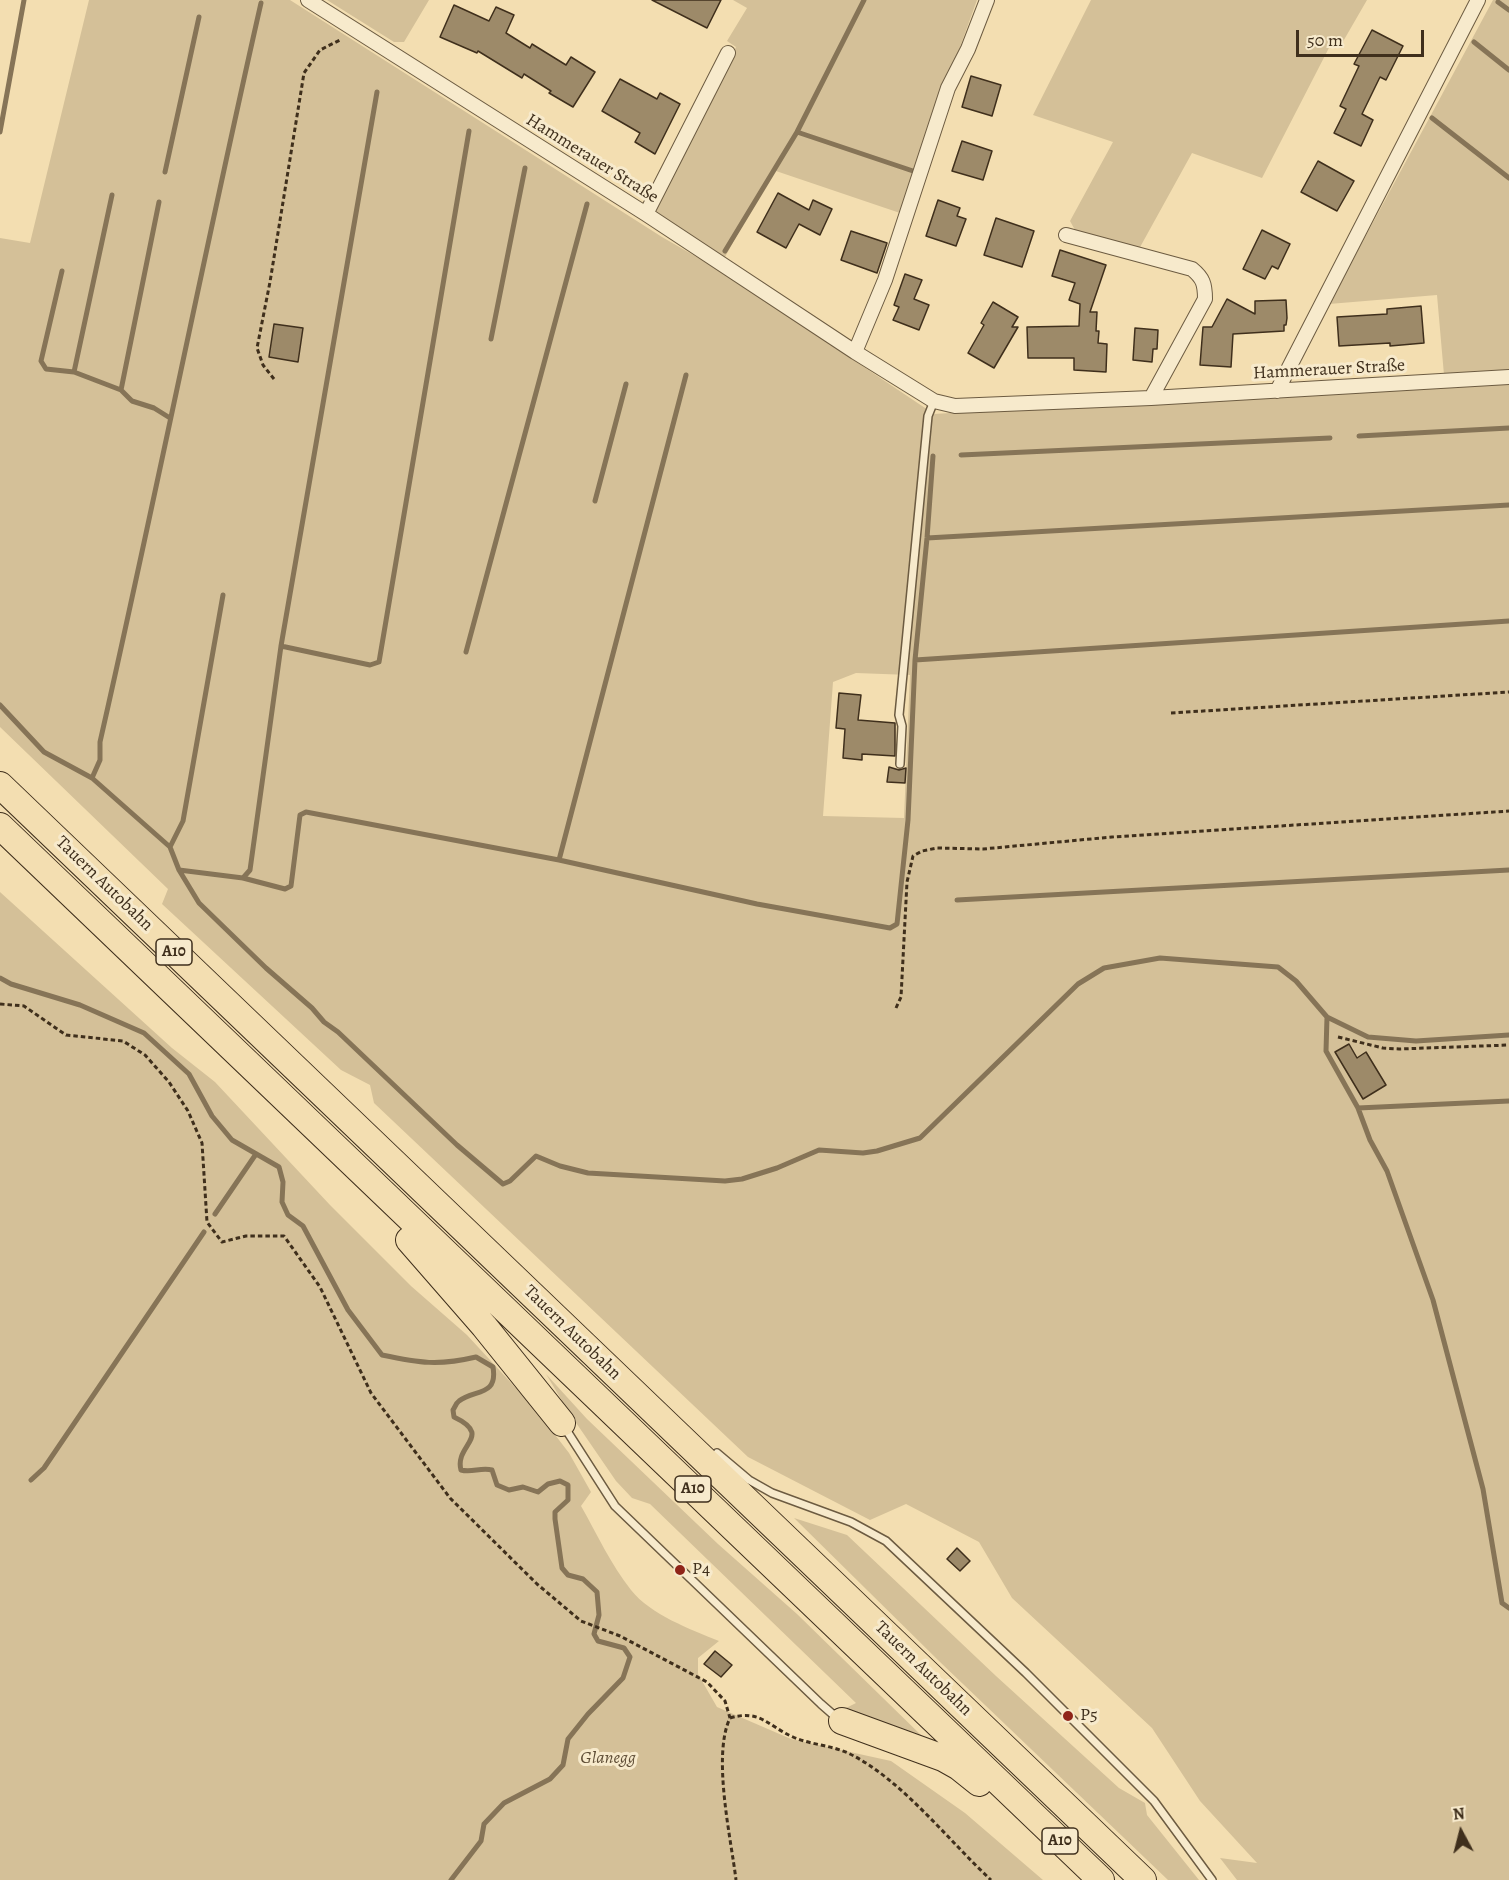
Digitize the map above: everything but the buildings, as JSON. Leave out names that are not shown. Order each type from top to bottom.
[{"type":"highway","name":"Tauern Autobahn","points":[[0,785],[1143,1880]]},
{"type":"highway","name":"Tauern Autobahn","points":[[0,826],[1101,1880]]},
{"type":"highway","points":[[366,1177],[371,1200],[427,1259],[562,1423]]},
{"type":"highway","points":[[686,1442],[717,1453]]},
{"type":"highway","points":[[842,1721],[944,1758],[998,1798],[1019,1802]]},
{"type":"street","name":"Hammerauer Straße","points":[[308,0],[646,214],[855,352],[934,401],[956,406],[1151,398],[1509,377]]},
{"type":"street","points":[[855,352],[885,280],[948,88],[968,49],[987,0]]},
{"type":"street","points":[[1277,391],[1478,0]]},
{"type":"street","points":[[646,214],[728,53]]},
{"type":"street","points":[[1066,235],[1191,269],[1200,276],[1205,284],[1205,299],[1151,398]]},
{"type":"lane","points":[[900,764],[902,726],[899,715],[900,704],[928,416],[934,401]]},
{"type":"lane","points":[[562,1423],[615,1506],[820,1704],[842,1721]]},
{"type":"lane","points":[[717,1453],[749,1480],[772,1492],[851,1522],[886,1541],[1026,1673],[1154,1800],[1212,1880]]},
{"type":"path","points":[[274,379],[263,365],[257,348],[304,72],[320,50],[357,31]]},
{"type":"path","points":[[1171,713],[1509,692]]},
{"type":"path","points":[[896,1008],[901,997],[907,882],[913,856],[922,850],[983,849],[1112,837],[1509,811]]},
{"type":"path","points":[[0,1004],[24,1006],[66,1035],[123,1041],[145,1055],[169,1082],[188,1111],[202,1143],[207,1222],[222,1242],[246,1236],[284,1236],[320,1287],[371,1393],[450,1498],[537,1584],[581,1621],[620,1636],[708,1682],[726,1701],[730,1718],[724,1731],[724,1795],[736,1880]]},
{"type":"path","points":[[1338,1037],[1383,1048],[1399,1049],[1509,1045]]},
{"type":"path","points":[[730,1718],[745,1714],[760,1719],[794,1738],[850,1754],[904,1793],[991,1880]]},
{"type":"green space","points":[[89,0],[290,0],[662,237],[721,271],[934,414],[1509,378],[1509,1880],[1237,1880],[1220,1858],[1257,1863],[1200,1801],[1152,1728],[1012,1598],[979,1542],[906,1504],[870,1520],[748,1457],[374,1103],[370,1085],[341,1070],[162,904],[168,889],[0,727],[0,238],[30,243]],"holes":[[[856,673],[910,675],[904,818],[823,816],[833,682]]]},
{"type":"green space","points":[[327,0],[429,0],[404,42],[394,42]]},
{"type":"green space","points":[[733,0],[977,0],[900,213],[773,170],[725,257],[656,212],[736,47],[727,41],[747,8]]},
{"type":"green space","points":[[1091,0],[1367,0],[1341,45],[1332,42],[1262,178],[1192,153],[1139,249],[1075,230],[1070,221],[1113,142],[1033,115]]},
{"type":"green space","points":[[1493,0],[1509,0],[1509,371],[1444,375],[1437,295],[1329,304]]},
{"type":"green space","name":"Glanegg","points":[[0,892],[172,1048],[215,1082],[330,1205],[411,1286],[467,1335],[536,1410],[569,1453],[591,1492],[581,1506],[611,1560],[631,1590],[639,1599],[660,1614],[719,1641],[698,1658],[698,1674],[717,1707],[791,1739],[891,1761],[965,1813],[1043,1880],[0,1880]]},
{"type":"green space","points":[[546,1374],[587,1419],[718,1544],[797,1614],[925,1739],[846,1708],[856,1703],[650,1504],[632,1498],[616,1481],[570,1414]]},
{"type":"green space","points":[[794,1518],[847,1535],[1119,1788],[1145,1803],[1147,1815],[1199,1880],[1168,1880],[940,1662]]},
{"type":"waterway","points":[[0,132],[24,0]]},
{"type":"waterway","points":[[725,251],[797,132],[864,0]]},
{"type":"waterway","points":[[1498,2],[1509,10]]},
{"type":"waterway","points":[[92,778],[100,760],[100,742],[261,3]]},
{"type":"waterway","points":[[165,172],[199,17]]},
{"type":"waterway","points":[[1474,42],[1509,70]]},
{"type":"waterway","points":[[243,878],[250,870],[281,646],[377,92]]},
{"type":"waterway","points":[[1432,118],[1509,178]]},
{"type":"waterway","points":[[281,646],[370,665],[379,662],[469,131]]},
{"type":"waterway","points":[[797,132],[913,171]]},
{"type":"waterway","points":[[491,339],[525,168]]},
{"type":"waterway","points":[[74,372],[112,195]]},
{"type":"waterway","points":[[121,390],[159,202]]},
{"type":"waterway","points":[[466,652],[587,204]]},
{"type":"waterway","points":[[62,271],[41,361],[46,369],[74,372],[121,390],[132,401],[154,408],[170,418]]},
{"type":"waterway","points":[[559,860],[686,375]]},
{"type":"waterway","points":[[595,501],[626,384]]},
{"type":"waterway","points":[[1359,436],[1509,428]]},
{"type":"waterway","points":[[961,455],[1330,438]]},
{"type":"waterway","points":[[179,870],[243,878],[285,889],[291,886],[300,815],[306,812],[559,860],[757,904],[890,928],[897,924],[908,820],[915,660],[933,456]]},
{"type":"waterway","points":[[927,538],[1509,505]]},
{"type":"waterway","points":[[170,847],[183,821],[223,595]]},
{"type":"waterway","points":[[915,660],[1509,621]]},
{"type":"waterway","points":[[0,705],[44,752],[92,778],[170,847],[179,870],[199,903],[457,1145],[503,1184],[510,1181],[536,1156],[560,1166],[588,1173],[725,1181],[742,1179],[777,1168],[819,1150],[863,1153],[920,1138],[1078,984],[1104,968],[1160,958],[1278,967],[1296,981],[1327,1017],[1368,1037],[1416,1041],[1509,1035]]},
{"type":"waterway","points":[[957,900],[1509,870]]},
{"type":"waterway","points":[[0,978],[11,984],[80,1005],[144,1033],[189,1074],[212,1116],[232,1140],[279,1167],[283,1182],[282,1202],[288,1215],[303,1226],[348,1310],[382,1355],[429,1362],[451,1362],[476,1357],[493,1367],[494,1377],[488,1388],[465,1397],[456,1404],[453,1410],[454,1417],[471,1430],[472,1436],[460,1461],[461,1470],[492,1470],[497,1485],[509,1490],[523,1487],[538,1492],[548,1484],[560,1481],[568,1485],[568,1500],[555,1512],[562,1568],[568,1575],[583,1579],[597,1592],[599,1615],[594,1634],[598,1641],[624,1648],[630,1657],[623,1678],[588,1714],[568,1739],[563,1765],[550,1779],[504,1803],[484,1824],[481,1841],[451,1880]]},
{"type":"waterway","points":[[1327,1017],[1326,1051],[1358,1108],[1370,1140],[1387,1171],[1433,1300],[1483,1489],[1502,1603],[1509,1608]]},
{"type":"waterway","points":[[1358,1108],[1509,1101]]},
{"type":"waterway","points":[[215,1214],[256,1154]]},
{"type":"waterway","points":[[31,1480],[44,1468],[204,1232]]},
{"type":"place","name":"P4","points":[[680,1570]]},
{"type":"place","name":"P5","points":[[1068,1716]]}]
